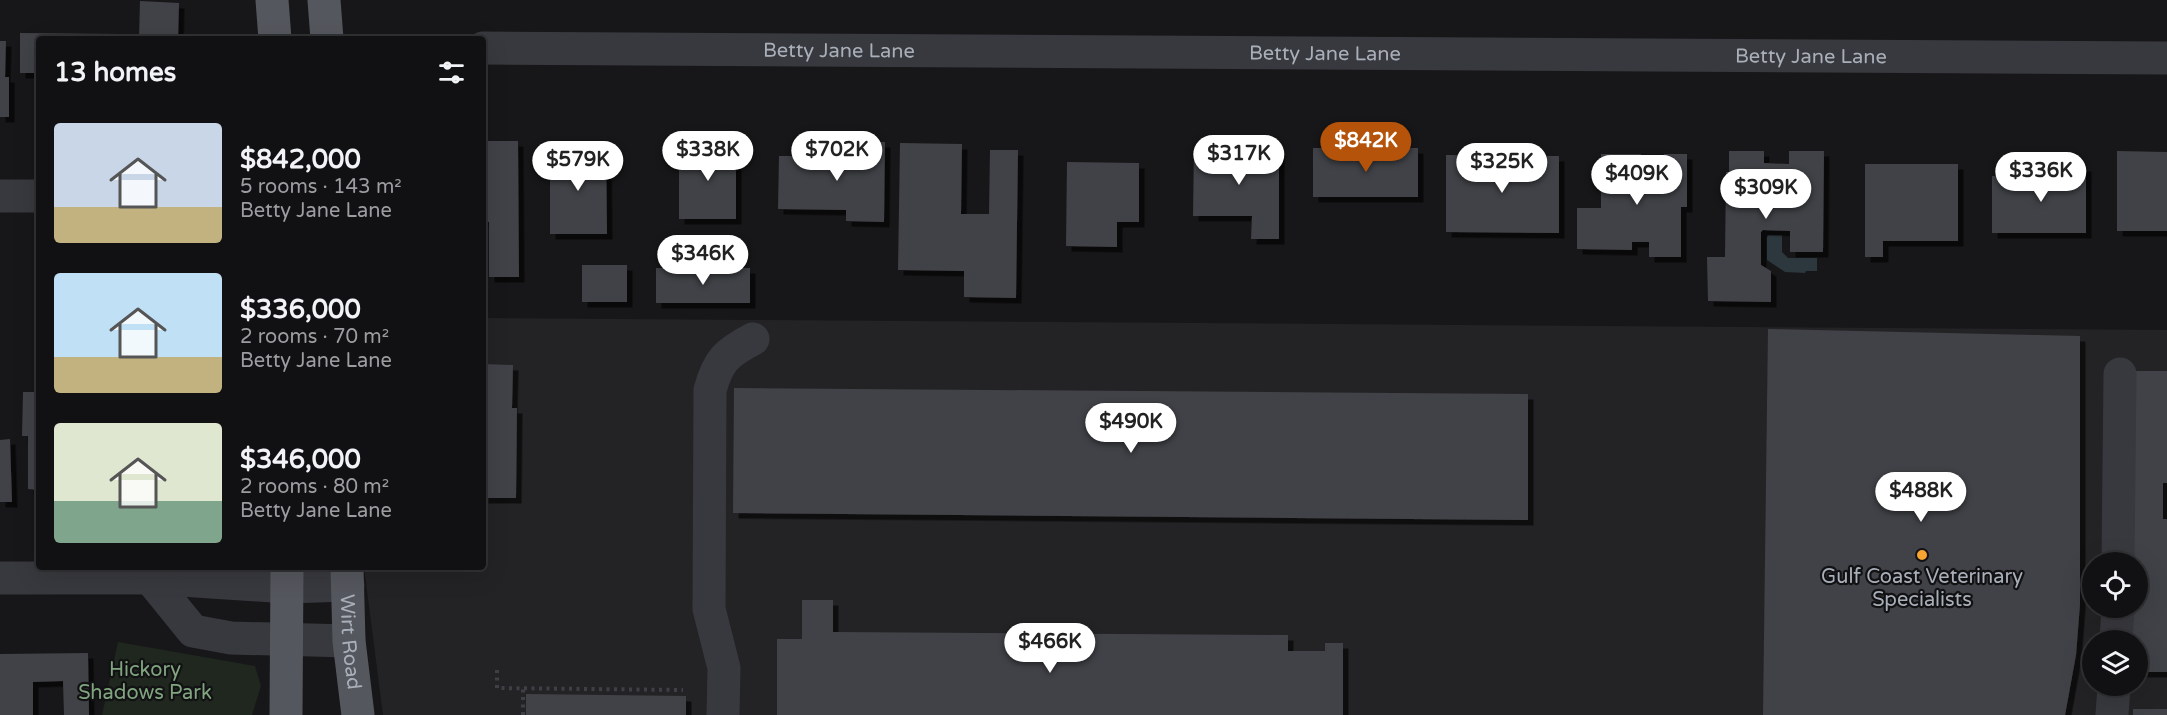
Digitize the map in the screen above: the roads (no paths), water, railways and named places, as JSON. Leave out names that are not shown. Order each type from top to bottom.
[{"type":"main road","points":[[272,0],[275,36]]},
{"type":"main road","points":[[324,0],[327,36]]},
{"type":"main road","name":"Wirt Road","points":[[348,576],[349,641],[358,715]]},
{"type":"main road","points":[[286,715],[287,577]]},
{"type":"street","name":"Betty Jane Lane","points":[[486,48],[2167,58]]},
{"type":"street","points":[[0,196],[36,196]]},
{"type":"street","points":[[723,715],[724,668],[709,609],[710,390],[721,360],[735,348],[753,339]]},
{"type":"street","points":[[2118,552],[2120,374]]},
{"type":"street","points":[[0,579],[348,576]]},
{"type":"street","points":[[150,578],[193,631],[231,638],[349,641]]},
{"type":"street","points":[[2112,715],[2113,696]]},
{"type":"place","name":"Gulf Coast Veterinary Specialists","points":[[1922,555]]},
{"type":"park label","name":"Hickory Shadows Park","points":[[145,680]]}]
